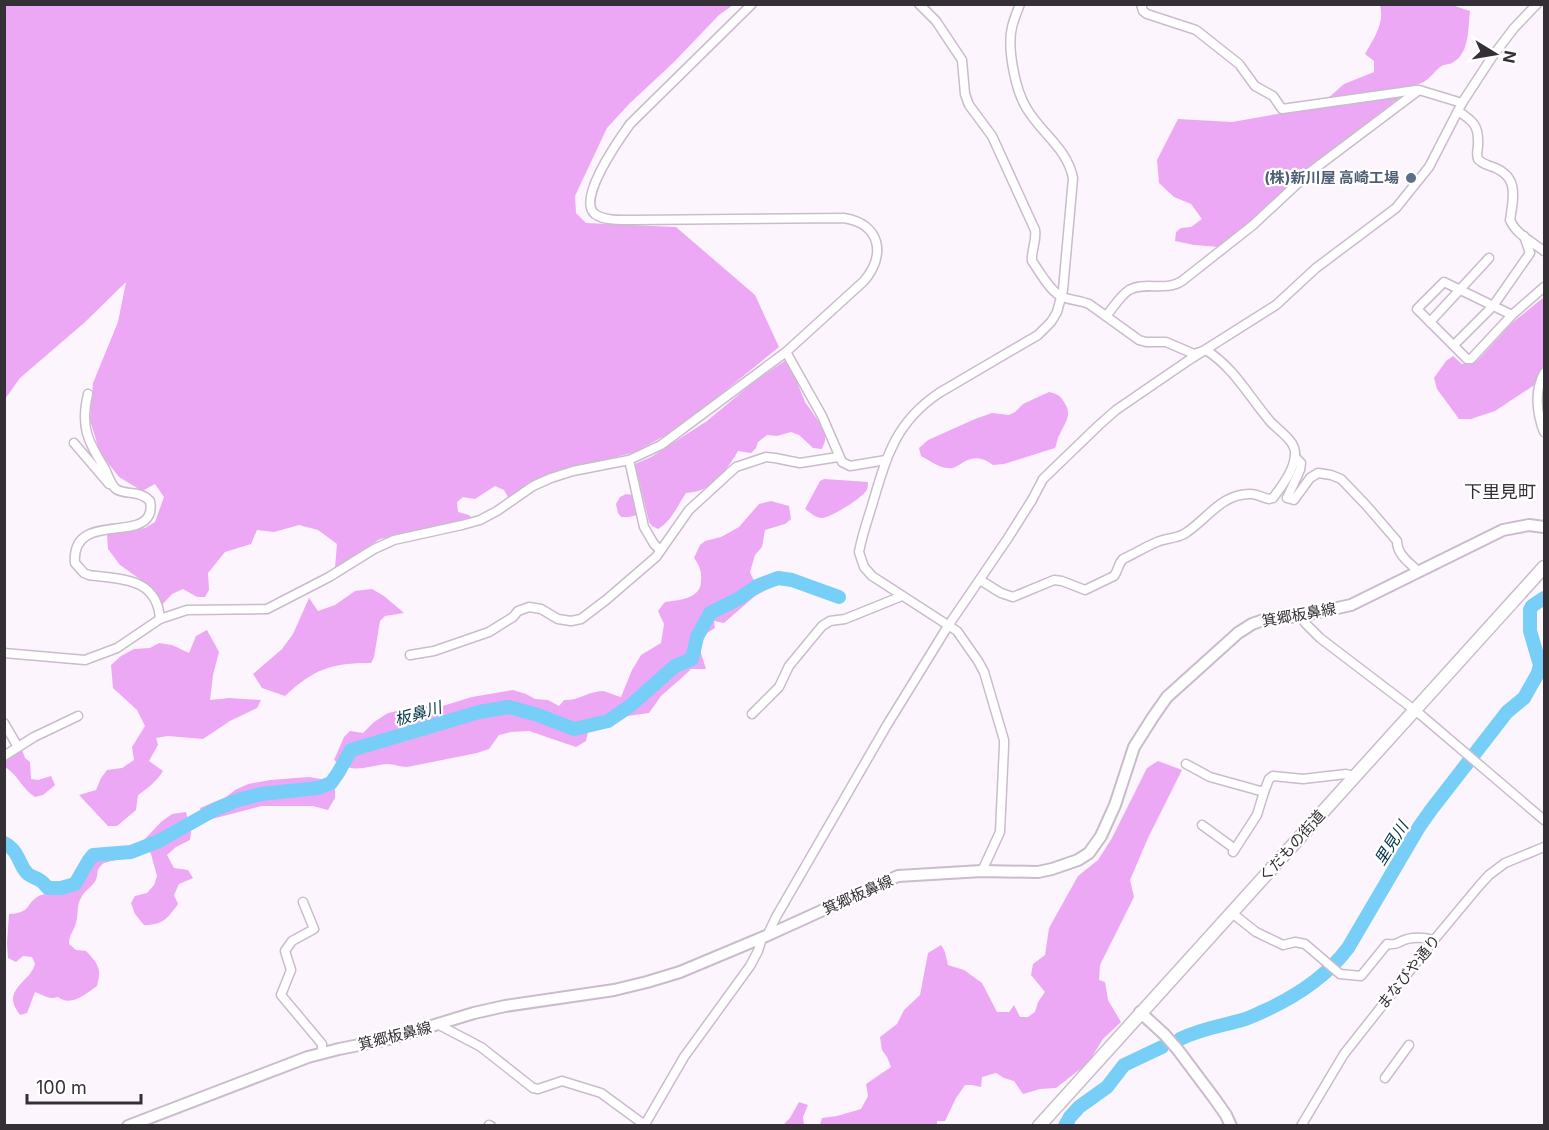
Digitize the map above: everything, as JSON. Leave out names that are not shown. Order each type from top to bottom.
[{"type":"highway","name":"くだもの街道","points":[[1039,1125],[1545,567]]},
{"type":"main road","name":"箕郷板鼻線","points":[[128,1125],[322,1053],[389,1039],[504,1006],[614,990],[680,972],[764,937],[898,876],[982,871],[1038,872],[1078,860],[1089,854],[1101,836],[1134,747],[1167,697],[1238,633],[1266,619],[1301,616],[1351,605],[1503,530],[1529,525],[1545,528]]},
{"type":"main road","points":[[1140,1012],[1178,1050],[1215,1098],[1231,1125]]},
{"type":"street","points":[[4,653],[84,660],[117,648],[160,619],[187,610],[267,609],[394,540],[480,520],[498,511],[533,486],[551,478],[573,471],[629,460],[661,445],[786,352],[871,273],[878,253],[876,243],[867,226],[853,219],[844,218],[614,219],[603,218],[590,208],[597,179],[630,124],[752,4]]},
{"type":"street","points":[[919,4],[936,21],[962,60],[965,94],[969,105],[992,136],[1035,230],[1032,261],[1053,289],[1061,297],[1089,304],[1142,341],[1166,342],[1194,354],[1206,350]]},
{"type":"street","points":[[982,871],[1000,832],[1004,740],[984,672],[957,631],[872,576],[864,567],[860,557],[860,544],[886,460],[906,422],[926,402],[1038,334],[1057,312],[1063,290],[1073,178],[1071,166],[1065,155],[1026,109],[1019,90],[1010,52],[1010,40],[1012,26],[1020,4]]},
{"type":"street","points":[[1141,4],[1143,11],[1147,14],[1196,30],[1239,64],[1255,86],[1274,96],[1282,109],[1419,90],[1460,107],[1473,121],[1478,132],[1477,156],[1479,161],[1498,169],[1510,178],[1514,195],[1510,223],[1545,250]]},
{"type":"street","points":[[439,1024],[481,1047],[533,1088],[538,1089],[562,1081],[601,1093],[645,1125],[684,1057],[754,959],[764,937],[886,725],[948,626],[1026,510],[1043,479],[1116,410],[1276,305],[1316,268],[1396,208],[1429,167],[1460,107],[1492,57],[1536,4]]},
{"type":"street","points":[[1106,316],[1130,290],[1172,286],[1182,281],[1253,225],[1310,172],[1419,90]]},
{"type":"street","points":[[1454,345],[1493,306],[1530,253],[1524,236]]},
{"type":"street","points":[[1430,322],[1489,258]]},
{"type":"street","points":[[1512,315],[1444,282],[1417,309],[1467,359],[1471,359],[1512,315],[1545,287]]},
{"type":"street","points":[[980,580],[1001,593],[1013,597],[1054,580],[1085,590],[1113,576],[1123,559],[1158,542],[1181,536],[1227,500],[1253,494],[1273,498],[1291,469],[1295,449],[1268,419],[1242,383],[1218,358],[1206,350]]},
{"type":"street","points":[[786,352],[822,416],[842,462],[850,466],[886,460]]},
{"type":"street","points":[[1545,373],[1539,383],[1538,393],[1540,422],[1545,432]]},
{"type":"street","points":[[88,394],[84,416],[85,426],[92,446],[114,488]]},
{"type":"street","points":[[74,443],[107,483],[122,491],[140,494],[150,501],[151,509],[149,517],[141,524],[99,531],[83,538],[75,550],[75,563],[89,575],[141,584],[154,597],[160,609],[160,619]]},
{"type":"street","points":[[410,655],[434,651],[489,632],[513,617],[518,611],[530,607],[542,609],[558,619],[581,620],[652,560],[689,510],[740,464],[766,457],[800,463],[838,457]]},
{"type":"street","points":[[1295,457],[1301,463],[1300,470],[1287,498],[1294,500],[1310,478],[1318,473],[1341,479],[1397,541],[1397,549],[1419,572]]},
{"type":"street","points":[[629,460],[644,527],[660,550]]},
{"type":"street","points":[[752,714],[779,687],[789,666],[822,626],[830,621],[845,619],[902,596]]},
{"type":"street","points":[[1301,616],[1320,638],[1414,710],[1545,820]]},
{"type":"street","points":[[4,756],[34,737],[78,716]]},
{"type":"street","points":[[4,723],[18,747]]},
{"type":"street","points":[[1186,764],[1210,777],[1263,792]]},
{"type":"street","points":[[1202,825],[1234,850],[1257,815],[1263,792],[1269,779],[1273,776],[1303,779],[1346,774],[1355,776]]},
{"type":"street","name":"まなびや通り","points":[[1301,1125],[1344,1054],[1434,940],[1489,875],[1505,863],[1545,847]]},
{"type":"street","points":[[303,902],[314,929],[292,941],[285,951],[291,970],[281,995],[322,1044],[322,1053]]},
{"type":"street","points":[[1232,913],[1256,932],[1283,945],[1295,942],[1305,944],[1340,974],[1361,976],[1387,944],[1396,945],[1407,939],[1434,940]]},
{"type":"street","points":[[1385,1078],[1409,1045]]},
{"type":"shaded area","points":[[4,5],[733,5],[719,15],[607,128],[575,196],[576,213],[586,223],[676,227],[755,295],[779,347],[679,428],[635,452],[560,472],[509,499],[504,490],[495,486],[475,499],[463,497],[457,502],[458,512],[469,515],[473,520],[380,539],[335,568],[337,544],[318,530],[299,525],[274,532],[257,530],[251,544],[225,552],[208,573],[209,590],[205,597],[197,597],[183,589],[172,594],[161,606],[151,587],[120,565],[108,549],[107,534],[145,528],[155,522],[164,497],[155,484],[142,491],[119,477],[100,453],[90,420],[93,383],[118,322],[126,282],[84,323],[20,378],[5,399]]},
{"type":"shaded area","points":[[1380,5],[1452,5],[1470,11],[1467,40],[1462,53],[1458,59],[1444,65],[1427,80],[1416,85],[1313,165],[1263,214],[1219,247],[1175,241],[1176,232],[1181,228],[1191,227],[1202,219],[1191,204],[1174,197],[1159,183],[1157,160],[1178,119],[1232,122],[1300,110],[1326,100],[1344,84],[1374,72],[1374,61],[1365,54],[1380,24]]},
{"type":"shaded area","points":[[1544,297],[1544,368],[1536,384],[1495,411],[1471,419],[1459,419],[1437,389],[1434,378],[1446,361],[1453,356],[1462,364],[1477,361],[1512,323]]},
{"type":"shaded area","points":[[786,360],[805,402],[822,426],[825,441],[822,449],[813,448],[799,435],[791,432],[777,436],[767,435],[758,442],[751,453],[738,451],[718,479],[707,487],[686,493],[671,518],[663,526],[658,529],[652,526],[649,522],[635,464],[651,457],[707,421],[755,381]]},
{"type":"shaded area","points":[[1049,392],[1061,398],[1068,411],[1055,448],[1004,464],[993,465],[985,460],[974,458],[950,468],[945,468],[921,456],[919,448],[928,440],[992,413],[1009,415],[1023,404]]},
{"type":"shaded area","points":[[824,479],[868,482],[868,486],[859,498],[846,507],[832,515],[819,518],[805,509],[820,481]]},
{"type":"shaded area","points":[[626,494],[633,495],[637,515],[621,517],[618,513],[616,504],[620,497]]},
{"type":"shaded area","points":[[771,501],[789,506],[791,519],[785,524],[765,530],[762,547],[755,555],[750,572],[755,583],[776,575],[794,585],[780,584],[768,589],[755,596],[724,623],[714,621],[715,628],[707,633],[699,647],[706,669],[691,669],[661,696],[649,713],[628,716],[617,710],[590,723],[586,741],[576,747],[529,731],[499,735],[489,749],[477,753],[407,767],[387,764],[354,768],[334,760],[344,737],[350,731],[363,733],[374,722],[388,713],[397,711],[412,711],[425,706],[436,708],[472,697],[513,690],[535,699],[548,700],[559,706],[564,700],[598,691],[621,697],[641,655],[661,643],[664,624],[658,611],[665,602],[688,598],[700,588],[701,573],[694,558],[700,545],[739,527],[759,504]]},
{"type":"shaded area","points":[[372,589],[404,613],[385,616],[380,621],[371,663],[345,664],[324,669],[305,679],[285,696],[262,688],[253,674],[282,649],[293,634],[309,598],[318,611],[335,605],[355,591]]},
{"type":"shaded area","points":[[207,630],[219,652],[210,700],[229,698],[261,700],[257,708],[230,721],[203,739],[168,736],[156,738],[158,745],[149,761],[163,771],[138,795],[136,810],[117,826],[108,826],[79,795],[96,790],[107,770],[122,768],[134,760],[132,747],[145,726],[137,710],[113,688],[111,665],[134,649],[150,648],[159,643],[172,645],[189,653],[196,636]]},
{"type":"shaded area","points":[[22,750],[25,758],[30,762],[31,779],[38,780],[51,776],[55,785],[43,795],[35,797],[5,767],[8,758]]},
{"type":"shaded area","points":[[1158,761],[1182,770],[1130,880],[1134,897],[1100,965],[1099,980],[1105,982],[1108,1000],[1121,1022],[1103,1039],[1088,1063],[1056,1088],[1040,1089],[1023,1094],[1014,1081],[996,1073],[982,1077],[981,1087],[965,1085],[945,1121],[937,1121],[937,1125],[820,1125],[822,1118],[861,1109],[868,1096],[866,1084],[891,1067],[882,1050],[880,1037],[897,1024],[904,1010],[920,995],[928,953],[941,945],[948,965],[964,970],[982,983],[997,1012],[1009,1012],[1014,1005],[1020,1017],[1028,1017],[1035,1012],[1045,992],[1031,975],[1033,964],[1045,955],[1049,928],[1078,876],[1098,860],[1112,838],[1147,768]]},
{"type":"shaded area","points":[[309,777],[327,780],[335,790],[335,798],[328,810],[313,806],[262,806],[204,821],[200,808],[248,784]]},
{"type":"shaded area","points":[[186,812],[191,833],[190,840],[167,855],[174,868],[188,870],[193,878],[179,884],[174,895],[178,904],[167,917],[156,924],[144,925],[135,914],[131,903],[135,896],[147,893],[154,885],[157,876],[151,854],[144,840],[172,814]]},
{"type":"shaded area","points":[[136,848],[138,854],[101,865],[96,880],[82,896],[79,904],[69,944],[76,950],[86,951],[96,963],[99,970],[97,986],[78,998],[68,1001],[58,997],[49,998],[35,992],[27,1013],[20,1015],[14,1003],[14,994],[31,973],[35,964],[32,957],[23,956],[16,962],[8,958],[9,914],[22,912],[41,895],[76,890],[94,860],[123,849]]},
{"type":"shaded area","points":[[799,1102],[808,1105],[803,1117],[804,1125],[783,1125],[790,1118]]},
{"type":"waterway","name":"板鼻川","points":[[4,843],[13,850],[28,874],[48,888],[61,888],[75,884],[93,855],[131,852],[159,841],[214,810],[238,800],[261,794],[318,788],[331,783],[351,750],[479,712],[509,707],[574,729],[608,721],[630,706],[675,666],[692,659],[697,637],[710,613],[738,599],[757,586],[778,578],[792,580],[839,597]]},
{"type":"waterway","name":"里見川","points":[[1180,1039],[1203,1030],[1245,1019],[1276,1005],[1310,985],[1348,948],[1419,827],[1507,712],[1524,698],[1540,665],[1530,631],[1530,610],[1544,598]]},
{"type":"waterway","name":"里見川","points":[[1065,1126],[1079,1107],[1107,1087],[1124,1065],[1162,1047]]},
{"type":"place","name":"(株)新川屋 高崎工場","points":[[1411,178]]},
{"type":"district","name":"下里見町","points":[[1500,492]]}]
